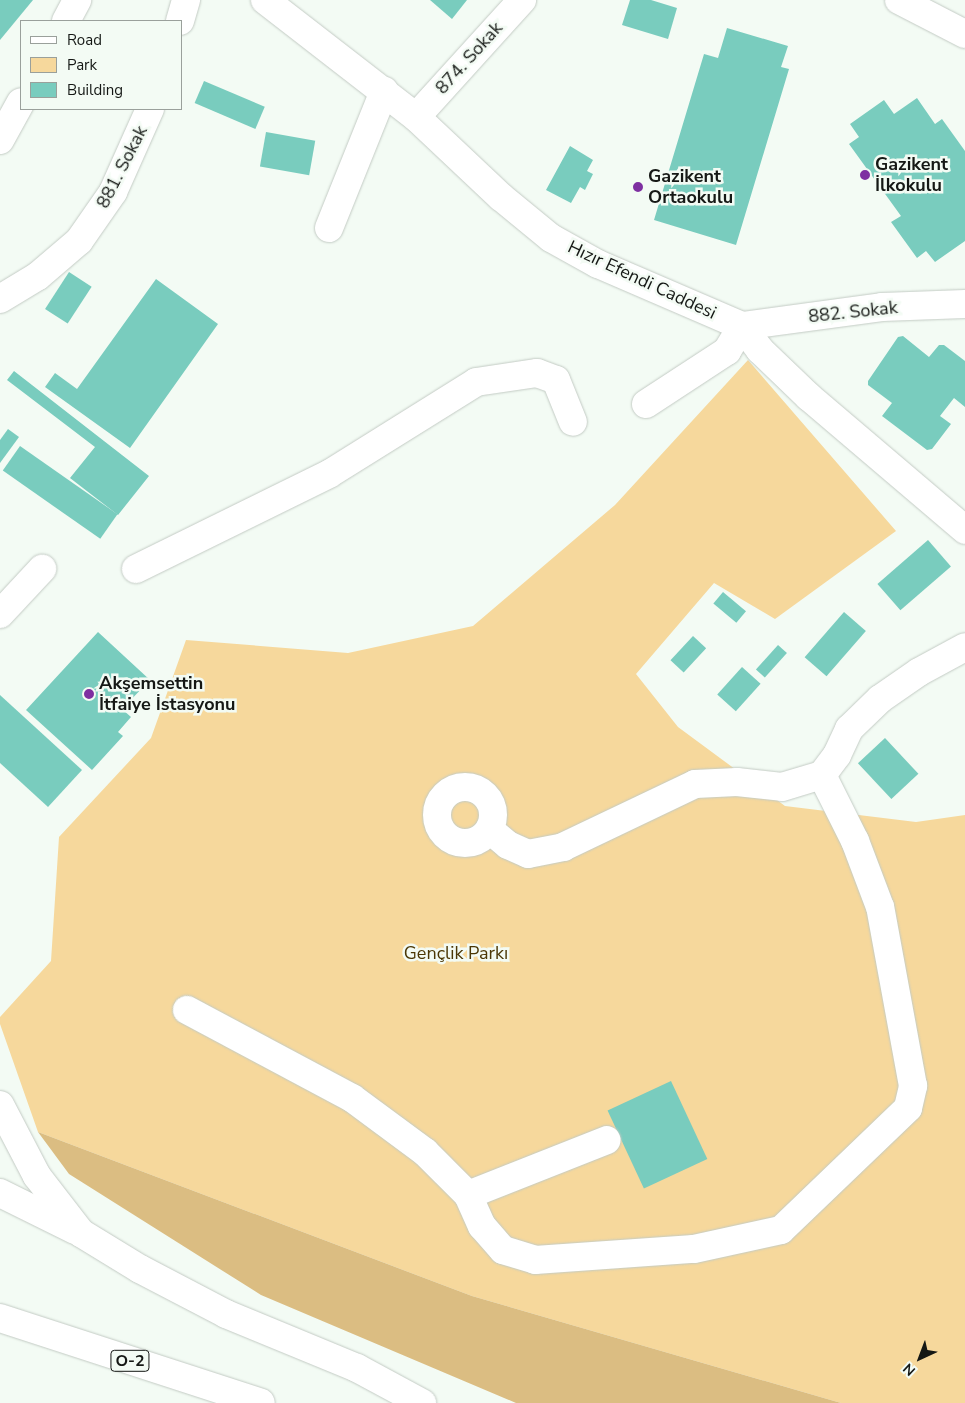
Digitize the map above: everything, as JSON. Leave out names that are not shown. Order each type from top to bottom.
[{"type":"main road","points":[[67,20],[77,0]]},
{"type":"main road","points":[[180,20],[186,0]]},
{"type":"main road","name":"Hızır Efendi Caddesi","points":[[265,0],[416,117],[502,198],[551,238],[598,264],[742,326],[760,350],[809,397],[965,530]]},
{"type":"main road","name":"874. Sokak","points":[[416,117],[522,0]]},
{"type":"main road","points":[[899,0],[965,32]]},
{"type":"main road","points":[[329,228],[384,91]]},
{"type":"main road","points":[[0,140],[20,104]]},
{"type":"main road","name":"881. Sokak","points":[[0,299],[38,276],[79,241],[113,192],[150,110]]},
{"type":"main road","name":"882. Sokak","points":[[742,326],[882,307],[965,304]]},
{"type":"main road","points":[[646,404],[727,350],[742,326]]},
{"type":"main road","points":[[136,569],[329,474],[476,382],[537,373],[556,380],[573,422]]},
{"type":"main road","points":[[0,614],[42,569]]},
{"type":"main road","points":[[490,830],[508,845],[528,854],[563,847],[695,784],[736,782],[782,787],[822,774],[837,755],[849,729],[880,699],[920,672],[965,647]]},
{"type":"main road","points":[[187,1010],[352,1098],[424,1152],[468,1195],[482,1226],[503,1250],[535,1260],[694,1249],[781,1230],[908,1108],[913,1086],[880,907],[855,841],[822,774]]},
{"type":"main road","points":[[0,1105],[37,1176],[81,1233]]},
{"type":"main road","points":[[468,1195],[607,1140]]},
{"type":"main road","points":[[0,1192],[81,1233],[140,1269],[226,1314],[357,1368],[422,1403]]},
{"type":"main road","name":"O-2","points":[[0,1318],[261,1403]]},
{"type":"green space","name":"Gençlik Parkı","points":[[748,360],[896,531],[775,619],[714,583],[636,674],[678,727],[785,806],[916,822],[965,815],[965,1403],[841,1403],[472,1296],[38,1132],[0,1024],[0,1017],[51,961],[59,837],[151,738],[186,640],[348,653],[473,626],[615,505]]},
{"type":"shaded area","points":[[38,1132],[472,1296],[841,1403],[516,1403],[261,1295],[69,1174]]},
{"type":"building","points":[[0,0],[33,0],[0,40]]},
{"type":"building","points":[[430,0],[467,0],[452,19]]},
{"type":"building","points":[[630,0],[651,0],[677,8],[668,39],[622,25]]},
{"type":"building","points":[[727,28],[788,46],[781,67],[789,69],[736,245],[654,220],[704,54],[718,58]]},
{"type":"building","points":[[204,81],[265,107],[255,129],[195,103]]},
{"type":"building","points":[[917,98],[935,124],[942,119],[965,151],[965,241],[935,262],[926,251],[917,258],[891,222],[901,216],[849,144],[859,137],[850,124],[884,100],[894,114]]},
{"type":"building","points":[[266,132],[315,141],[309,175],[260,166]]},
{"type":"building","points":[[570,146],[593,160],[587,171],[593,174],[585,190],[580,187],[571,203],[546,190]]},
{"type":"building","points":[[69,272],[92,287],[68,324],[45,309]]},
{"type":"building","points":[[156,279],[218,324],[130,448],[45,387],[55,373],[77,389]]},
{"type":"building","points":[[903,336],[929,357],[939,345],[944,345],[965,361],[965,407],[954,398],[940,416],[951,424],[932,449],[927,450],[882,416],[892,403],[868,385],[868,381],[898,337]]},
{"type":"building","points":[[14,371],[149,476],[118,515],[70,478],[95,447],[7,380]]},
{"type":"building","points":[[8,429],[19,437],[0,463],[0,440]]},
{"type":"building","points":[[20,446],[117,514],[100,539],[3,471]]},
{"type":"building","points":[[928,540],[951,566],[900,610],[877,584]]},
{"type":"building","points":[[723,592],[746,611],[736,623],[713,603]]},
{"type":"building","points":[[844,612],[866,631],[827,676],[805,657]]},
{"type":"building","name":"Akşemsettin İtfaiye İstasyonu","points":[[98,632],[150,680],[122,709],[131,717],[118,732],[123,736],[92,770],[26,710]]},
{"type":"building","points":[[693,636],[706,648],[684,672],[670,660]]},
{"type":"building","points":[[778,645],[787,653],[765,678],[756,670]]},
{"type":"building","points":[[742,667],[761,684],[736,711],[717,694]]},
{"type":"building","points":[[0,695],[82,770],[48,807],[0,763]]},
{"type":"building","points":[[885,738],[918,774],[891,799],[858,763]]},
{"type":"building","points":[[671,1081],[707,1159],[644,1189],[608,1111]]},
{"type":"place","name":"Gazikent İlkokulu","points":[[865,175]]},
{"type":"place","name":"Gazikent Ortaokulu","points":[[638,187]]},
{"type":"place","name":"Akşemsettin İtfaiye İstasyonu","points":[[89,694]]}]
